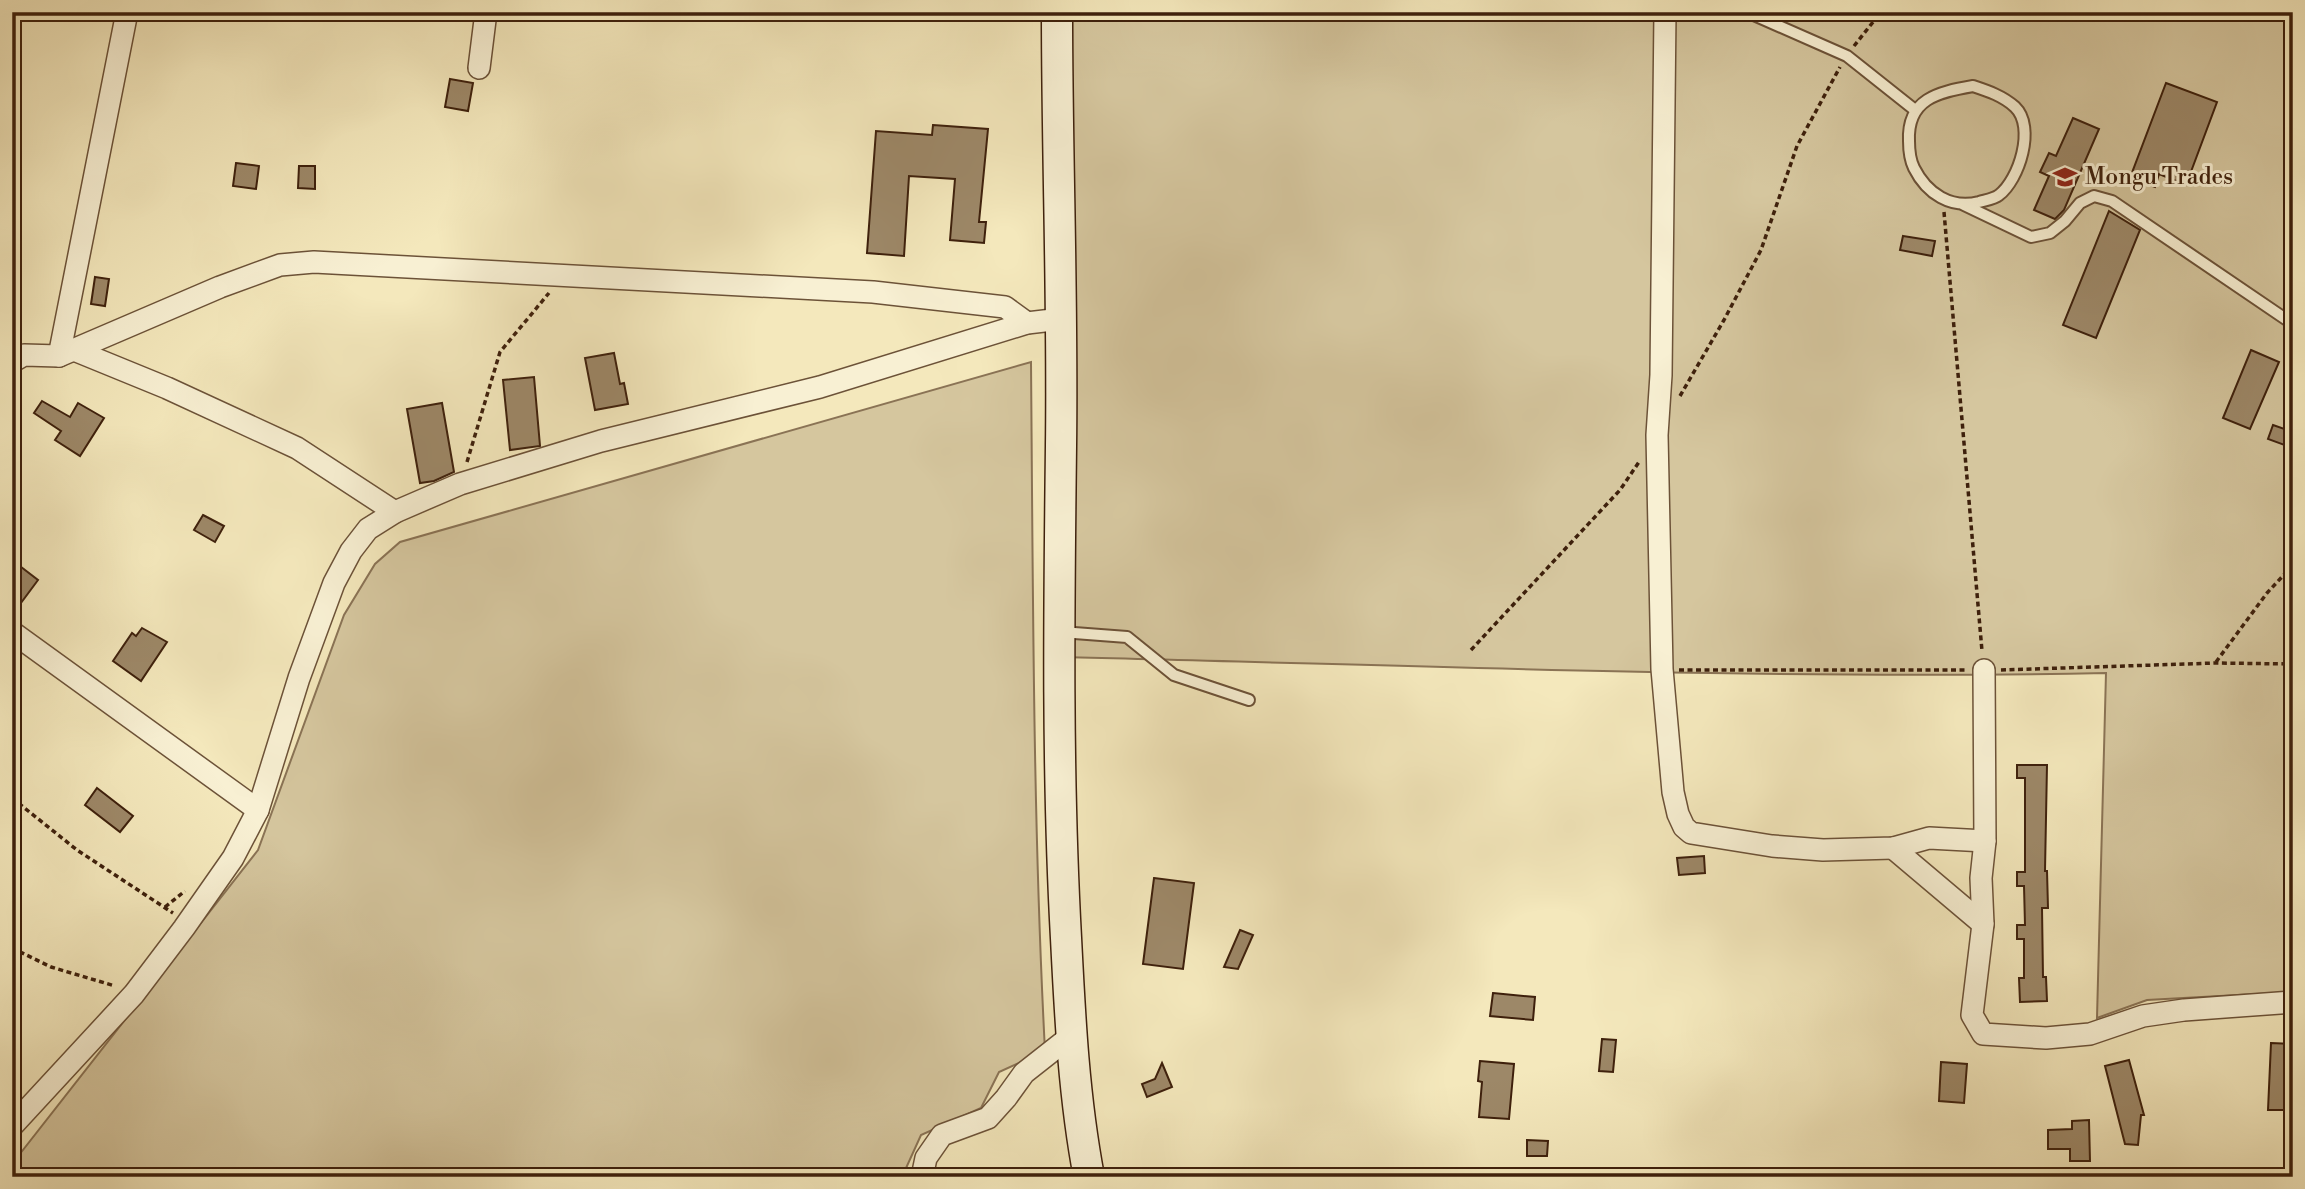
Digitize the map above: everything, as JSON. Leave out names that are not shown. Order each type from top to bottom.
[{"type":"main road","points":[[1057,12],[1057,181],[1061,319],[1058,632],[1062,846],[1071,1036],[1080,1125],[1089,1177]]},
{"type":"street","points":[[67,353],[127,12]]},
{"type":"street","points":[[479,68],[486,12]]},
{"type":"street","points":[[1665,12],[1661,376],[1657,435],[1662,669],[1673,792],[1678,814],[1684,827],[1691,832],[1707,837],[1772,846],[1854,851],[1894,848],[1929,838],[1985,841]]},
{"type":"street","points":[[16,356],[67,353],[244,278],[280,265],[314,262],[873,292],[1005,307],[1027,323]]},
{"type":"street","points":[[12,1126],[134,994],[233,858],[258,810],[299,678],[334,583],[351,551],[368,529],[396,512],[460,484],[601,441],[820,387],[1027,323],[1061,319]]},
{"type":"street","points":[[67,353],[167,388],[298,448],[396,512]]},
{"type":"street","points":[[12,632],[258,810]]},
{"type":"street","points":[[1984,670],[1985,841],[1981,878],[1983,923],[1972,1015],[1983,1034],[2046,1038],[2090,1034],[2143,1016],[2293,1002]]},
{"type":"street","points":[[1894,848],[1983,923]]},
{"type":"street","points":[[922,1177],[926,1158],[942,1135],[988,1118],[1024,1073],[1071,1036]]},
{"type":"lane","points":[[1747,12],[1847,56],[1915,110]]},
{"type":"lane","points":[[1965,205],[1998,197],[2010,183],[2020,163],[2025,133],[2018,109],[1998,94],[1973,86],[1928,98],[1915,110],[1908,128],[1913,165],[1920,179],[1943,200],[1965,205],[2031,237],[2050,233],[2065,221],[2080,203],[2094,197],[2112,201],[2293,324]]},
{"type":"lane","points":[[1058,632],[1127,637],[1174,675],[1249,700]]},
{"type":"path","points":[[1677,400],[1761,250],[1797,146],[1847,56],[1881,12]]},
{"type":"path","points":[[1943,200],[1984,670]]},
{"type":"path","points":[[460,484],[500,352],[549,293]]},
{"type":"path","points":[[1471,650],[1620,490],[1657,435]]},
{"type":"path","points":[[2216,663],[2267,593],[2293,565]]},
{"type":"path","points":[[1662,669],[1984,670],[2216,663],[2293,664]]},
{"type":"path","points":[[12,798],[77,850],[171,911],[184,928]]},
{"type":"path","points":[[12,948],[51,967],[105,982],[134,994]]},
{"type":"shaded area","points":[[1059,12],[2293,12],[2293,992],[2147,1000],[2097,1018],[2106,673],[1714,673],[1061,657]]},
{"type":"shaded area","points":[[1031,362],[1036,793],[1045,1051],[999,1072],[981,1108],[921,1135],[902,1177],[12,1177],[12,1164],[258,850],[344,615],[375,564],[400,542]]},
{"type":"building","points":[[450,79],[473,83],[468,111],[445,107]]},
{"type":"building","points":[[2166,83],[2217,102],[2186,185],[2159,174],[2155,187],[2130,178]]},
{"type":"building","points":[[2073,118],[2099,129],[2064,210],[2055,219],[2034,210],[2049,176],[2040,172],[2049,153],[2056,156]]},
{"type":"building","points":[[933,125],[988,129],[979,222],[986,222],[984,243],[950,240],[955,179],[909,176],[904,256],[867,253],[876,131],[932,135]]},
{"type":"building","points":[[236,163],[259,166],[256,189],[233,186]]},
{"type":"building","points":[[299,166],[315,166],[315,189],[298,188]]},
{"type":"building","points":[[2109,211],[2140,230],[2096,338],[2063,325]]},
{"type":"building","points":[[1903,236],[1935,241],[1932,256],[1900,250]]},
{"type":"building","points":[[95,277],[109,279],[105,306],[91,304]]},
{"type":"building","points":[[2251,350],[2279,362],[2250,429],[2223,418]]},
{"type":"building","points":[[614,353],[620,384],[624,383],[628,404],[595,410],[585,358]]},
{"type":"building","points":[[534,377],[540,446],[510,450],[503,380]]},
{"type":"building","points":[[42,401],[70,417],[78,403],[104,418],[80,456],[55,440],[61,431],[34,413]]},
{"type":"building","points":[[442,403],[454,472],[434,481],[420,483],[407,409]]},
{"type":"building","points":[[2273,425],[2293,432],[2293,448],[2268,439]]},
{"type":"building","points":[[203,515],[224,526],[215,542],[194,530]]},
{"type":"building","points":[[12,560],[38,580],[12,615]]},
{"type":"building","points":[[142,628],[167,642],[141,681],[113,661],[132,633],[136,636]]},
{"type":"building","points":[[2017,765],[2047,765],[2045,871],[2048,908],[2042,908],[2043,977],[2046,977],[2047,1001],[2020,1002],[2019,978],[2024,978],[2024,939],[2017,939],[2017,925],[2025,925],[2024,886],[2017,886],[2017,872],[2025,872],[2025,778],[2017,778]]},
{"type":"building","points":[[97,788],[133,816],[120,832],[85,805]]},
{"type":"building","points":[[1704,856],[1705,873],[1679,875],[1677,858]]},
{"type":"building","points":[[1154,878],[1194,883],[1183,969],[1143,964]]},
{"type":"building","points":[[1240,930],[1253,935],[1238,969],[1224,967]]},
{"type":"building","points":[[1493,993],[1535,997],[1533,1020],[1490,1016]]},
{"type":"building","points":[[1602,1039],[1616,1040],[1613,1072],[1599,1071]]},
{"type":"building","points":[[2271,1043],[2293,1044],[2293,1110],[2268,1110]]},
{"type":"building","points":[[2129,1060],[2144,1115],[2141,1115],[2138,1145],[2125,1144],[2105,1066]]},
{"type":"building","points":[[1480,1061],[1514,1064],[1509,1119],[1479,1117],[1482,1082],[1478,1081]]},
{"type":"building","points":[[1941,1062],[1967,1064],[1964,1103],[1939,1101]]},
{"type":"building","points":[[1162,1063],[1172,1087],[1147,1097],[1142,1084],[1155,1079]]},
{"type":"building","points":[[2089,1120],[2090,1161],[2070,1161],[2070,1149],[2048,1149],[2048,1130],[2072,1129],[2072,1121]]},
{"type":"building","points":[[1527,1140],[1548,1141],[1547,1156],[1527,1156]]},
{"type":"place","name":"Mongu Trades","points":[[2065,177]]}]
